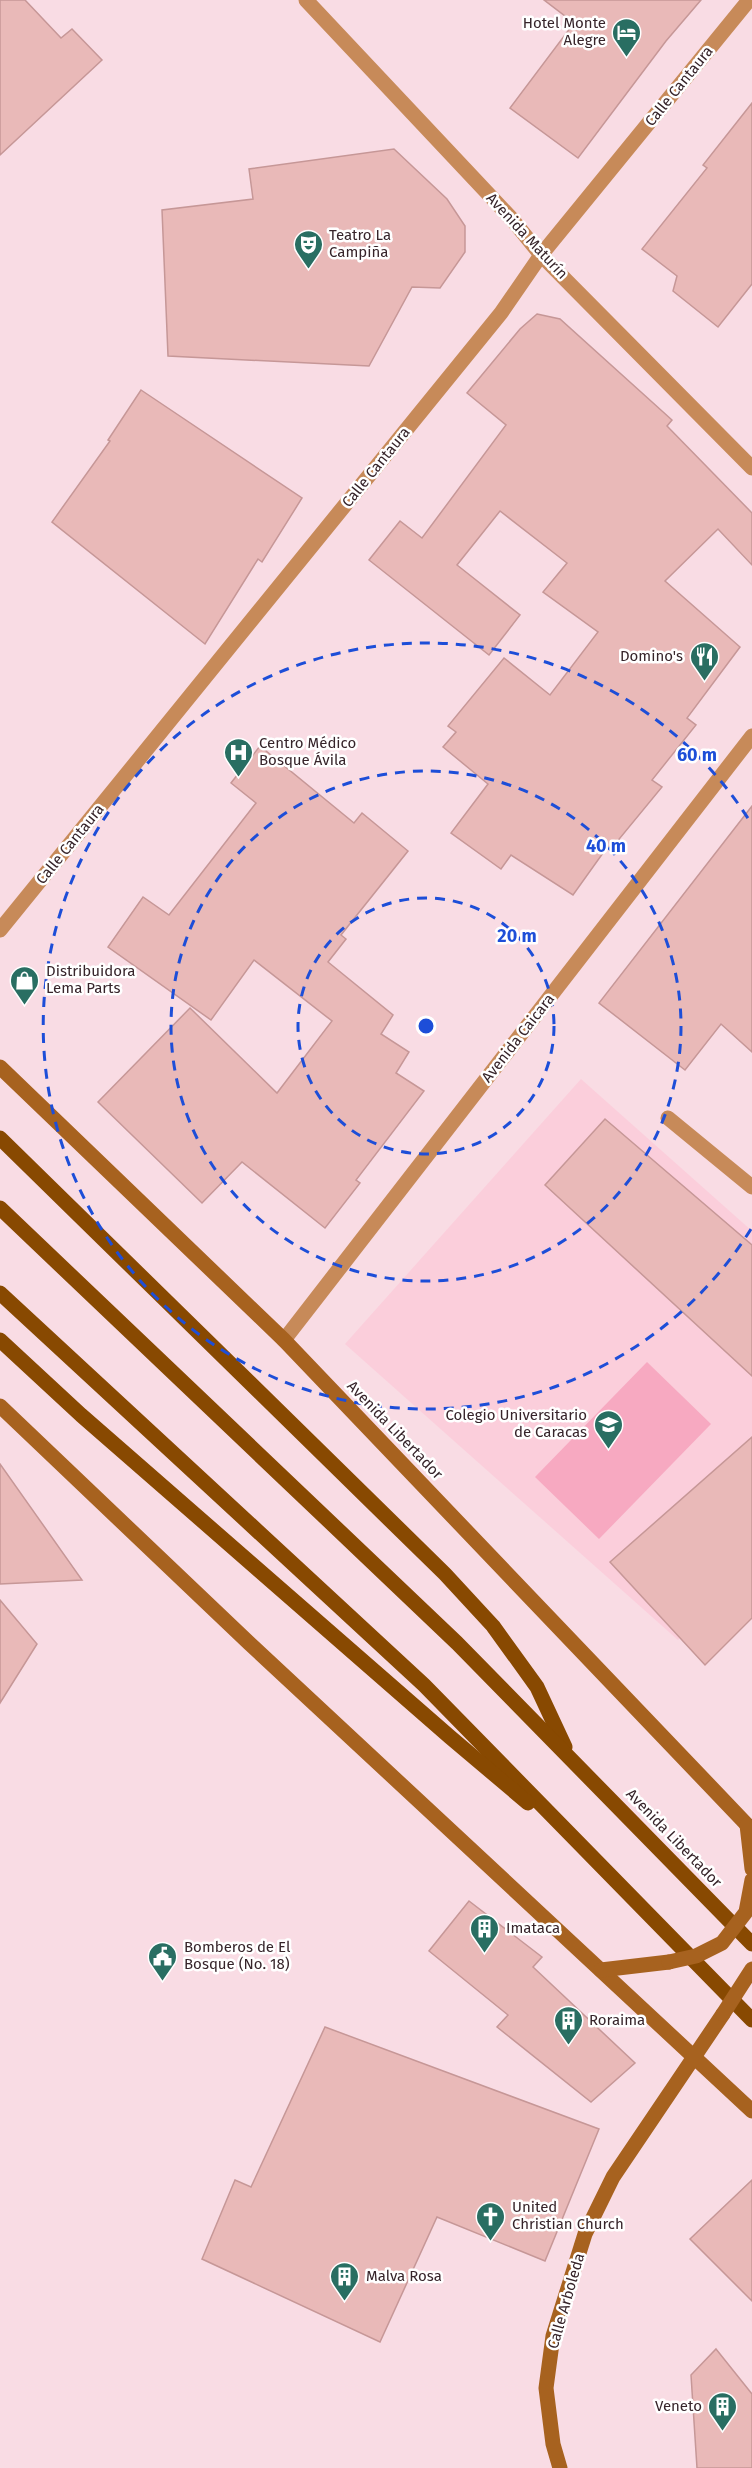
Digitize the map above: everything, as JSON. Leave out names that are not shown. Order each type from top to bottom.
[{"type":"main road","name":"Avenida Libertador","points":[[0,1068],[284,1340],[749,1827]]},
{"type":"main road","points":[[0,1138],[445,1574],[485,1617],[537,1687],[570,1758]]},
{"type":"main road","name":"Avenida Libertador","points":[[0,1208],[457,1643],[752,1944]]},
{"type":"main road","points":[[0,1293],[424,1685],[752,2020]]},
{"type":"main road","points":[[0,1340],[90,1422],[450,1737],[596,1859]]},
{"type":"main road","points":[[0,1406],[249,1643],[696,2056],[752,2111]]},
{"type":"main road","points":[[749,1827],[752,1866]]},
{"type":"main road","points":[[601,1970],[669,1962],[696,1956],[722,1943],[746,1912],[752,1880]]},
{"type":"main road","name":"Calle Arboleda","points":[[560,2468],[553,2444],[546,2388],[553,2336],[585,2235],[614,2177],[752,1969]]},
{"type":"street","name":"Avenida Maturín","points":[[306,0],[511,218],[541,255],[752,468]]},
{"type":"street","name":"Calle Cantaura","points":[[0,930],[501,313],[541,255],[749,0]]},
{"type":"street","name":"Avenida Caicara","points":[[284,1340],[752,736]]},
{"type":"street","points":[[668,1118],[752,1187]]},
{"type":"shaded area","name":"Colegio Universitario de Caracas","points":[[581,1079],[752,1231],[752,1557],[678,1640],[345,1344]]},
{"type":"shaded area","points":[[647,1362],[711,1424],[599,1539],[535,1477]]},
{"type":"building","points":[[0,0],[25,0],[61,38],[72,29],[102,60],[0,155]]},
{"type":"building","points":[[544,0],[701,0],[666,41],[578,158],[510,108],[574,23]]},
{"type":"building","points":[[752,103],[752,284],[718,327],[673,291],[677,276],[642,249],[707,168],[703,165]]},
{"type":"building","name":"Teatro La Campiña","points":[[394,149],[447,199],[465,226],[465,252],[440,288],[412,287],[369,366],[168,356],[162,210],[253,199],[249,169]]},
{"type":"building","points":[[537,314],[560,319],[672,420],[667,426],[752,513],[752,565],[718,529],[665,581],[740,647],[687,718],[696,725],[652,780],[662,787],[611,849],[608,846],[573,895],[511,855],[501,869],[451,833],[488,784],[443,747],[456,732],[448,726],[504,658],[550,695],[598,632],[543,592],[567,563],[500,511],[457,565],[520,615],[489,655],[369,560],[400,521],[422,538],[506,425],[467,393],[520,329]]},
{"type":"building","points":[[141,390],[302,498],[262,562],[258,559],[205,644],[52,522],[110,441],[108,440]]},
{"type":"building","points":[[260,746],[354,823],[362,813],[408,851],[341,935],[346,939],[328,962],[393,1015],[381,1034],[409,1052],[396,1073],[424,1091],[356,1180],[360,1183],[325,1228],[242,1162],[202,1203],[98,1102],[190,1008],[277,1093],[332,1021],[254,960],[211,1020],[108,947],[143,897],[169,915],[256,803],[231,783]]},
{"type":"building","points":[[752,806],[752,1052],[721,1024],[685,1070],[599,1003]]},
{"type":"building","points":[[605,1119],[752,1245],[752,1376],[545,1185]]},
{"type":"building","points":[[752,1437],[752,1618],[705,1665],[610,1562]]},
{"type":"building","points":[[0,1464],[82,1580],[0,1584]]},
{"type":"building","points":[[0,1600],[37,1644],[0,1703]]},
{"type":"building","points":[[469,1901],[542,1957],[533,1967],[635,2063],[591,2102],[497,2027],[508,2015],[429,1951]]},
{"type":"building","points":[[325,2027],[599,2129],[545,2261],[437,2217],[380,2342],[202,2259],[235,2180],[251,2187]]},
{"type":"building","points":[[752,2180],[752,2301],[690,2239]]},
{"type":"building","name":"Veneto","points":[[716,2349],[752,2394],[752,2468],[697,2468],[691,2375]]},
{"type":"place","name":"Hotel Monte Alegre","points":[[627,58]]},
{"type":"place","name":"Teatro La Campiña","points":[[308,270]]},
{"type":"place","name":"Domino's","points":[[704,682]]},
{"type":"place","name":"Centro Médico Bosque Ávila","points":[[238,778]]},
{"type":"place","name":"Distribuidora Lema Parts","points":[[25,1006]]},
{"type":"place","name":"Colegio Universitario de Caracas","points":[[608,1450]]},
{"type":"place","name":"Imataca","points":[[485,1954]]},
{"type":"place","name":"Bomberos de El Bosque (No. 18)","points":[[163,1982]]},
{"type":"place","name":"Roraima","points":[[568,2046]]},
{"type":"place","name":"United Christian Church","points":[[491,2242]]},
{"type":"place","name":"Malva Rosa","points":[[345,2302]]},
{"type":"place","name":"Veneto","points":[[723,2432]]}]
